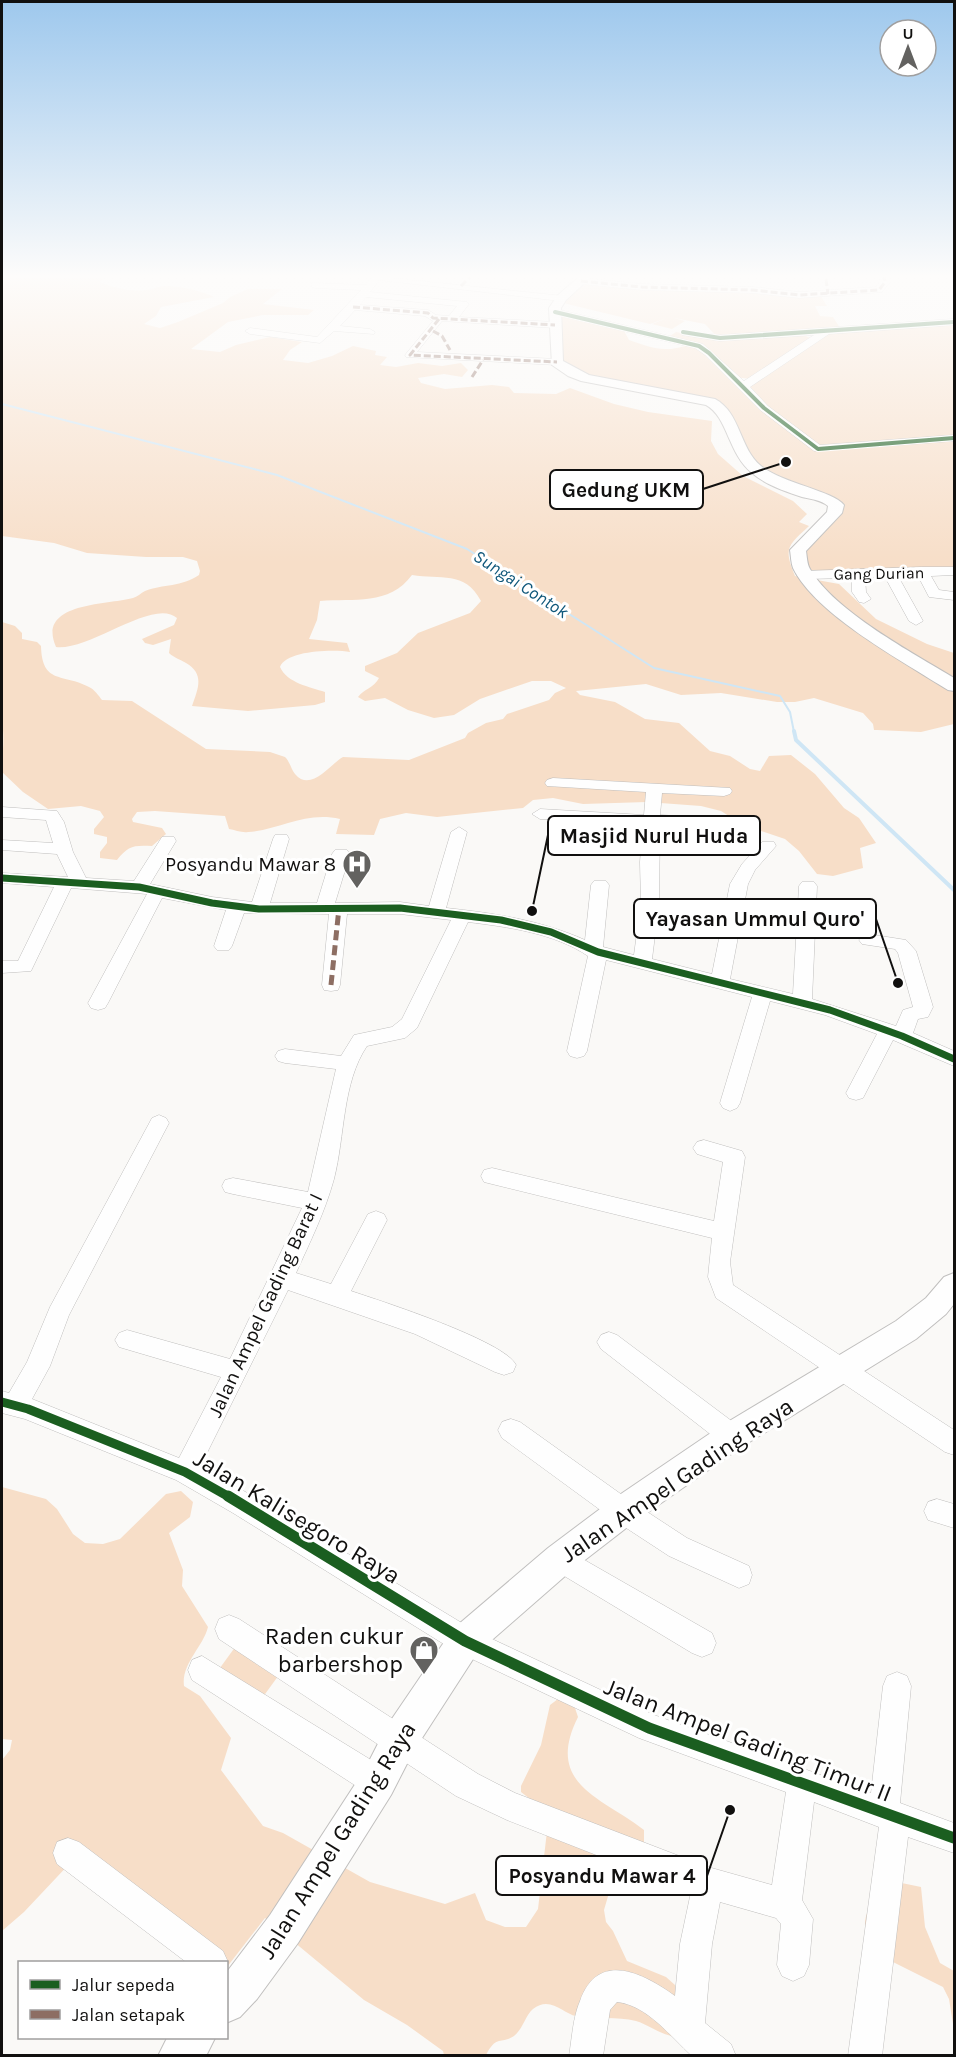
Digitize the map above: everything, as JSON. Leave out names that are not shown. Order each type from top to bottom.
[{"type":"main road","points":[[572,372],[716,404],[727,417],[735,444],[742,456],[762,474],[789,487],[834,502],[836,510],[834,513],[798,550],[796,555],[804,574],[818,592],[858,625],[954,686]]},
{"type":"main road","name":"Jalan Ampel Gading Raya","points":[[232,1987],[284,1929],[378,1782],[400,1739],[465,1641],[560,1558],[623,1511],[732,1436],[906,1330],[936,1306],[954,1285]]},
{"type":"main road","points":[[178,2055],[192,2039]]},
{"type":"street","points":[[472,377],[475,372]]},
{"type":"street","points":[[727,372],[733,378],[748,383],[764,408],[818,449],[954,438]]},
{"type":"street","points":[[748,383],[765,372]]},
{"type":"street","points":[[922,571],[934,594],[954,596]]},
{"type":"street","name":"Gang Durian","points":[[804,574],[954,571]]},
{"type":"street","points":[[889,572],[916,621]]},
{"type":"street","points":[[858,573],[859,592],[864,599]]},
{"type":"street","points":[[553,783],[724,791]]},
{"type":"street","points":[[642,964],[650,903],[649,862],[654,789]]},
{"type":"street","points":[[2,812],[51,815],[59,827],[63,849],[74,866],[72,883],[24,967],[2,967]]},
{"type":"street","points":[[540,813],[729,824]]},
{"type":"street","points":[[436,911],[459,832]]},
{"type":"street","points":[[259,909],[281,839]]},
{"type":"street","points":[[139,887],[168,841]]},
{"type":"street","points":[[2,845],[63,849]]},
{"type":"street","points":[[720,983],[739,884],[748,868],[768,846]]},
{"type":"street","points":[[331,985],[331,908],[341,854]]},
{"type":"street","points":[[2,878],[139,887],[259,909],[400,908],[436,911],[539,928],[596,952],[830,1010],[895,1033],[954,1059]]},
{"type":"street","points":[[577,1051],[596,952],[600,885]]},
{"type":"street","points":[[802,1003],[808,886]]},
{"type":"street","points":[[98,1003],[157,891]]},
{"type":"street","points":[[223,946],[237,906]]},
{"type":"street","name":"Jalan Ampel Gading Barat I","points":[[185,1472],[281,1278],[315,1202],[324,1177],[354,1050],[362,1040],[398,1033],[410,1023],[463,915]]},
{"type":"street","points":[[856,1093],[895,1033],[910,1015],[921,1012],[922,1007],[907,951],[900,944],[868,940]]},
{"type":"street","points":[[730,1103],[763,993]]},
{"type":"street","points":[[285,1056],[349,1064]]},
{"type":"street","points":[[8,1404],[38,1366],[58,1314],[159,1123]]},
{"type":"street","points":[[704,1148],[734,1157],[719,1267],[720,1284],[724,1291],[954,1444]]},
{"type":"street","points":[[492,1176],[724,1232]]},
{"type":"street","points":[[233,1186],[315,1202]]},
{"type":"street","points":[[337,1296],[376,1220]]},
{"type":"street","points":[[281,1278],[337,1296],[466,1344],[504,1365]]},
{"type":"street","points":[[127,1340],[236,1371]]},
{"type":"street","points":[[609,1342],[732,1436]]},
{"type":"street","name":"Jalan Kalisegoro Raya","points":[[8,1404],[185,1472],[242,1504],[465,1641]]},
{"type":"street","points":[[511,1430],[623,1511],[678,1547],[739,1575]]},
{"type":"street","points":[[560,1558],[702,1643]]},
{"type":"street","points":[[229,1629],[467,1785],[507,1805],[708,1883],[786,1905],[797,1919],[793,1965]]},
{"type":"street","name":"Jalan Ampel Gading Timur II","points":[[465,1641],[649,1728],[954,1838]]},
{"type":"street","points":[[202,1670],[378,1782]]},
{"type":"street","points":[[889,1816],[897,1686]]},
{"type":"street","points":[[786,1905],[802,1784]]},
{"type":"street","name":"Jalan Ampel Gading Timur II","points":[[865,2055],[889,1816]]},
{"type":"street","points":[[68,1853],[211,1961]]},
{"type":"street","points":[[688,2028],[695,1955],[708,1883]]},
{"type":"street","points":[[586,2055],[595,2003],[609,1986],[622,1987],[639,1993],[688,2028],[719,2055]]},
{"type":"shaded area","points":[[2,372],[466,372],[462,377],[444,374],[418,378],[421,383],[445,389],[492,385],[509,387],[514,393],[556,394],[570,388],[614,404],[648,412],[712,421],[711,441],[718,454],[743,476],[793,501],[807,514],[799,522],[809,526],[792,543],[789,553],[795,576],[839,584],[876,619],[927,644],[954,653],[954,724],[921,732],[874,730],[873,724],[863,713],[814,698],[795,702],[777,702],[721,693],[681,695],[646,684],[576,691],[580,695],[615,702],[645,719],[679,723],[710,751],[730,756],[750,769],[760,771],[769,756],[791,755],[815,774],[844,808],[859,818],[876,843],[860,848],[863,868],[833,876],[817,874],[799,851],[785,839],[743,825],[721,811],[701,806],[647,802],[583,804],[553,798],[533,800],[523,808],[437,817],[406,813],[380,819],[374,835],[336,834],[340,819],[327,817],[304,819],[260,831],[241,832],[229,829],[225,816],[155,811],[137,812],[132,819],[133,822],[162,828],[166,834],[152,846],[135,846],[128,849],[117,860],[100,858],[100,852],[107,843],[107,837],[94,834],[94,829],[104,817],[100,811],[81,806],[48,809],[23,792],[2,772],[2,622],[15,626],[22,633],[22,639],[37,642],[41,646],[45,667],[50,672],[91,688],[102,700],[132,701],[206,749],[270,752],[285,757],[295,774],[307,780],[314,779],[343,757],[409,760],[465,738],[468,733],[486,723],[503,719],[507,714],[549,700],[555,693],[566,688],[551,681],[532,681],[480,699],[454,715],[434,718],[408,710],[385,698],[365,701],[358,697],[379,678],[365,671],[365,666],[397,653],[418,633],[470,613],[481,601],[475,591],[460,580],[412,575],[393,592],[382,596],[358,600],[320,601],[317,620],[309,639],[347,643],[350,652],[323,651],[301,654],[284,661],[280,667],[293,681],[325,692],[325,702],[315,705],[248,711],[192,706],[198,682],[196,672],[169,653],[171,639],[153,645],[145,643],[142,639],[174,625],[177,618],[167,613],[153,614],[70,646],[56,647],[53,632],[56,621],[78,608],[133,598],[145,591],[193,579],[199,575],[200,571],[197,561],[183,557],[87,553],[54,543],[2,536]]},
{"type":"shaded area","points":[[580,372],[726,372],[817,450],[954,439],[954,570],[805,571],[799,550],[839,508],[753,464],[721,406],[588,376]]},
{"type":"shaded area","points":[[729,372],[762,372],[751,379],[734,377]]},
{"type":"shaded area","points":[[769,372],[953,372],[954,436],[819,447],[745,388]]},
{"type":"shaded area","points":[[2,1487],[46,1499],[57,1509],[73,1534],[85,1543],[103,1544],[120,1539],[166,1494],[181,1491],[193,1502],[190,1517],[169,1533],[183,1570],[182,1586],[208,1627],[186,1670],[184,1686],[200,1696],[231,1738],[221,1770],[263,1826],[283,1833],[370,1882],[445,1904],[475,1893],[486,1920],[505,1927],[526,1927],[538,1909],[547,1831],[530,1799],[521,1792],[521,1786],[541,1745],[550,1705],[558,1699],[575,1708],[578,1717],[569,1740],[568,1759],[573,1774],[582,1787],[644,1830],[644,1845],[618,1862],[604,1910],[606,1922],[613,1931],[627,1961],[666,1977],[675,1985],[684,2027],[680,2037],[663,2033],[636,2021],[576,2016],[556,2006],[545,2004],[533,2009],[514,2036],[493,2044],[486,2055],[444,2055],[443,2051],[407,2025],[364,2000],[265,1918],[228,1966],[228,1961],[218,1961],[108,1881],[73,1860],[24,1912],[2,1931],[2,1760],[10,1750],[12,1740],[2,1739]]},
{"type":"shaded area","points":[[241,1639],[284,1668],[260,1701],[217,1672]]},
{"type":"shaded area","points":[[892,1881],[921,1887],[925,1927],[940,1963],[954,1971],[954,2030],[949,1999],[943,1987],[883,1957],[865,1924],[871,1906]]},
{"type":"waterway","name":"Sungai Contok","points":[[2,404],[277,475],[467,549],[654,668],[780,696],[790,712],[794,732]]},
{"type":"waterway","name":"Sungai Contok","points":[[794,731],[796,740],[954,890]]},
{"type":"marked path","points":[[472,377],[475,372]]},
{"type":"marked path","points":[[331,985],[339,908]]},
{"type":"cycle path","points":[[728,372],[764,408],[818,449],[954,438]]},
{"type":"cycle path","points":[[2,878],[139,887],[212,903],[259,909],[400,908],[501,920],[551,932],[598,952],[830,1010],[902,1036],[954,1059]]},
{"type":"cycle path","points":[[2,1402],[28,1409],[185,1472],[242,1504],[465,1641],[649,1728],[954,1838]]},
{"type":"place","name":"Gedung UKM","points":[[786,462]]},
{"type":"place","name":"Posyandu Mawar 8","points":[[357,890]]},
{"type":"place","name":"Masjid Nurul Huda","points":[[532,911]]},
{"type":"place","name":"Yayasan Ummul Quro'","points":[[898,983]]},
{"type":"place","name":"Raden cukur barbershop","points":[[424,1676]]},
{"type":"place","name":"Posyandu Mawar 4","points":[[730,1810]]}]
